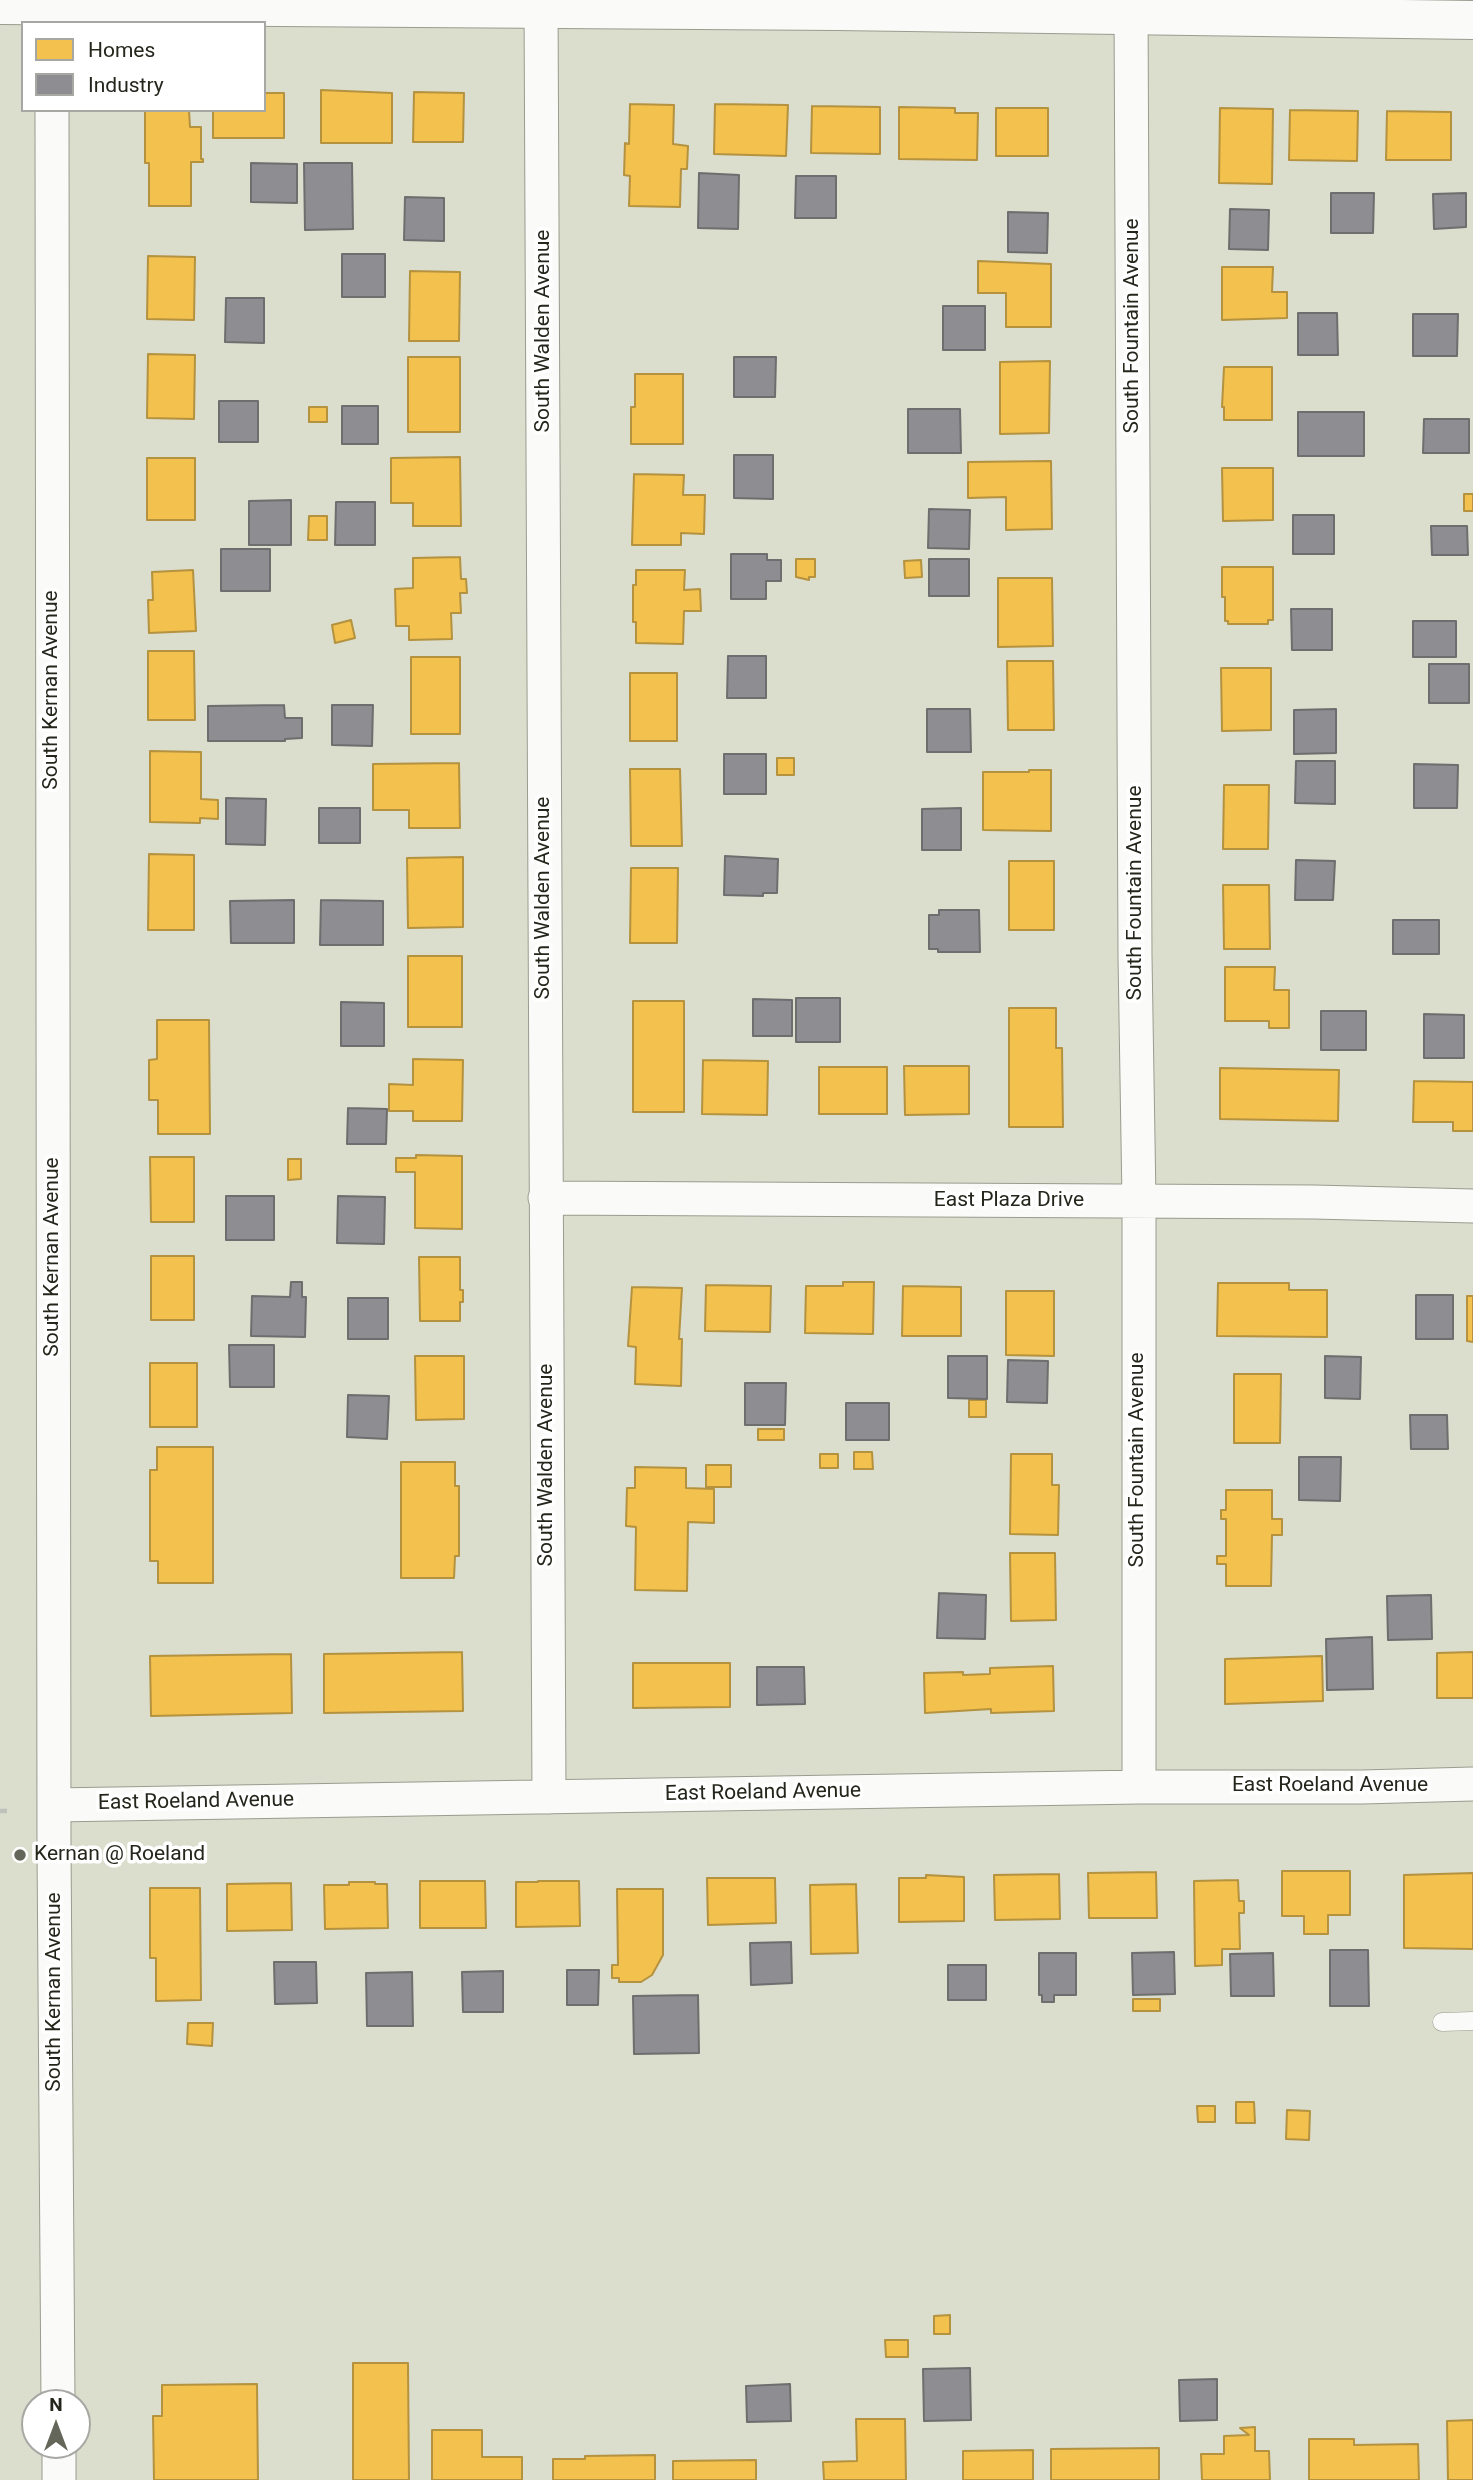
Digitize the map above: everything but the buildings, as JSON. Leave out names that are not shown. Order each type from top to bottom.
[{"type":"street","points":[[0,5],[52,9],[541,4],[837,5],[1131,8],[1473,20]]},
{"type":"street","name":"South Walden Avenue","points":[[541,4],[549,1797]]},
{"type":"street","name":"South Fountain Avenue","points":[[1131,8],[1135,956],[1139,1201],[1139,1787]]},
{"type":"street","name":"South Kernan Avenue","points":[[52,112],[54,1805],[58,2389]]},
{"type":"street","name":"East Plaza Drive","points":[[545,1198],[1139,1201],[1473,1206]]},
{"type":"street","name":"East Roeland Avenue","points":[[54,1805],[1473,1784]]},
{"type":"street","points":[[59,2459],[59,2480]]},
{"type":"lane","points":[[1442,2022],[1473,2021]]},
{"type":"path","points":[[0,1811],[8,1811]]},
{"type":"place","name":"Kernan @ Roeland","points":[[20,1855]]}]
